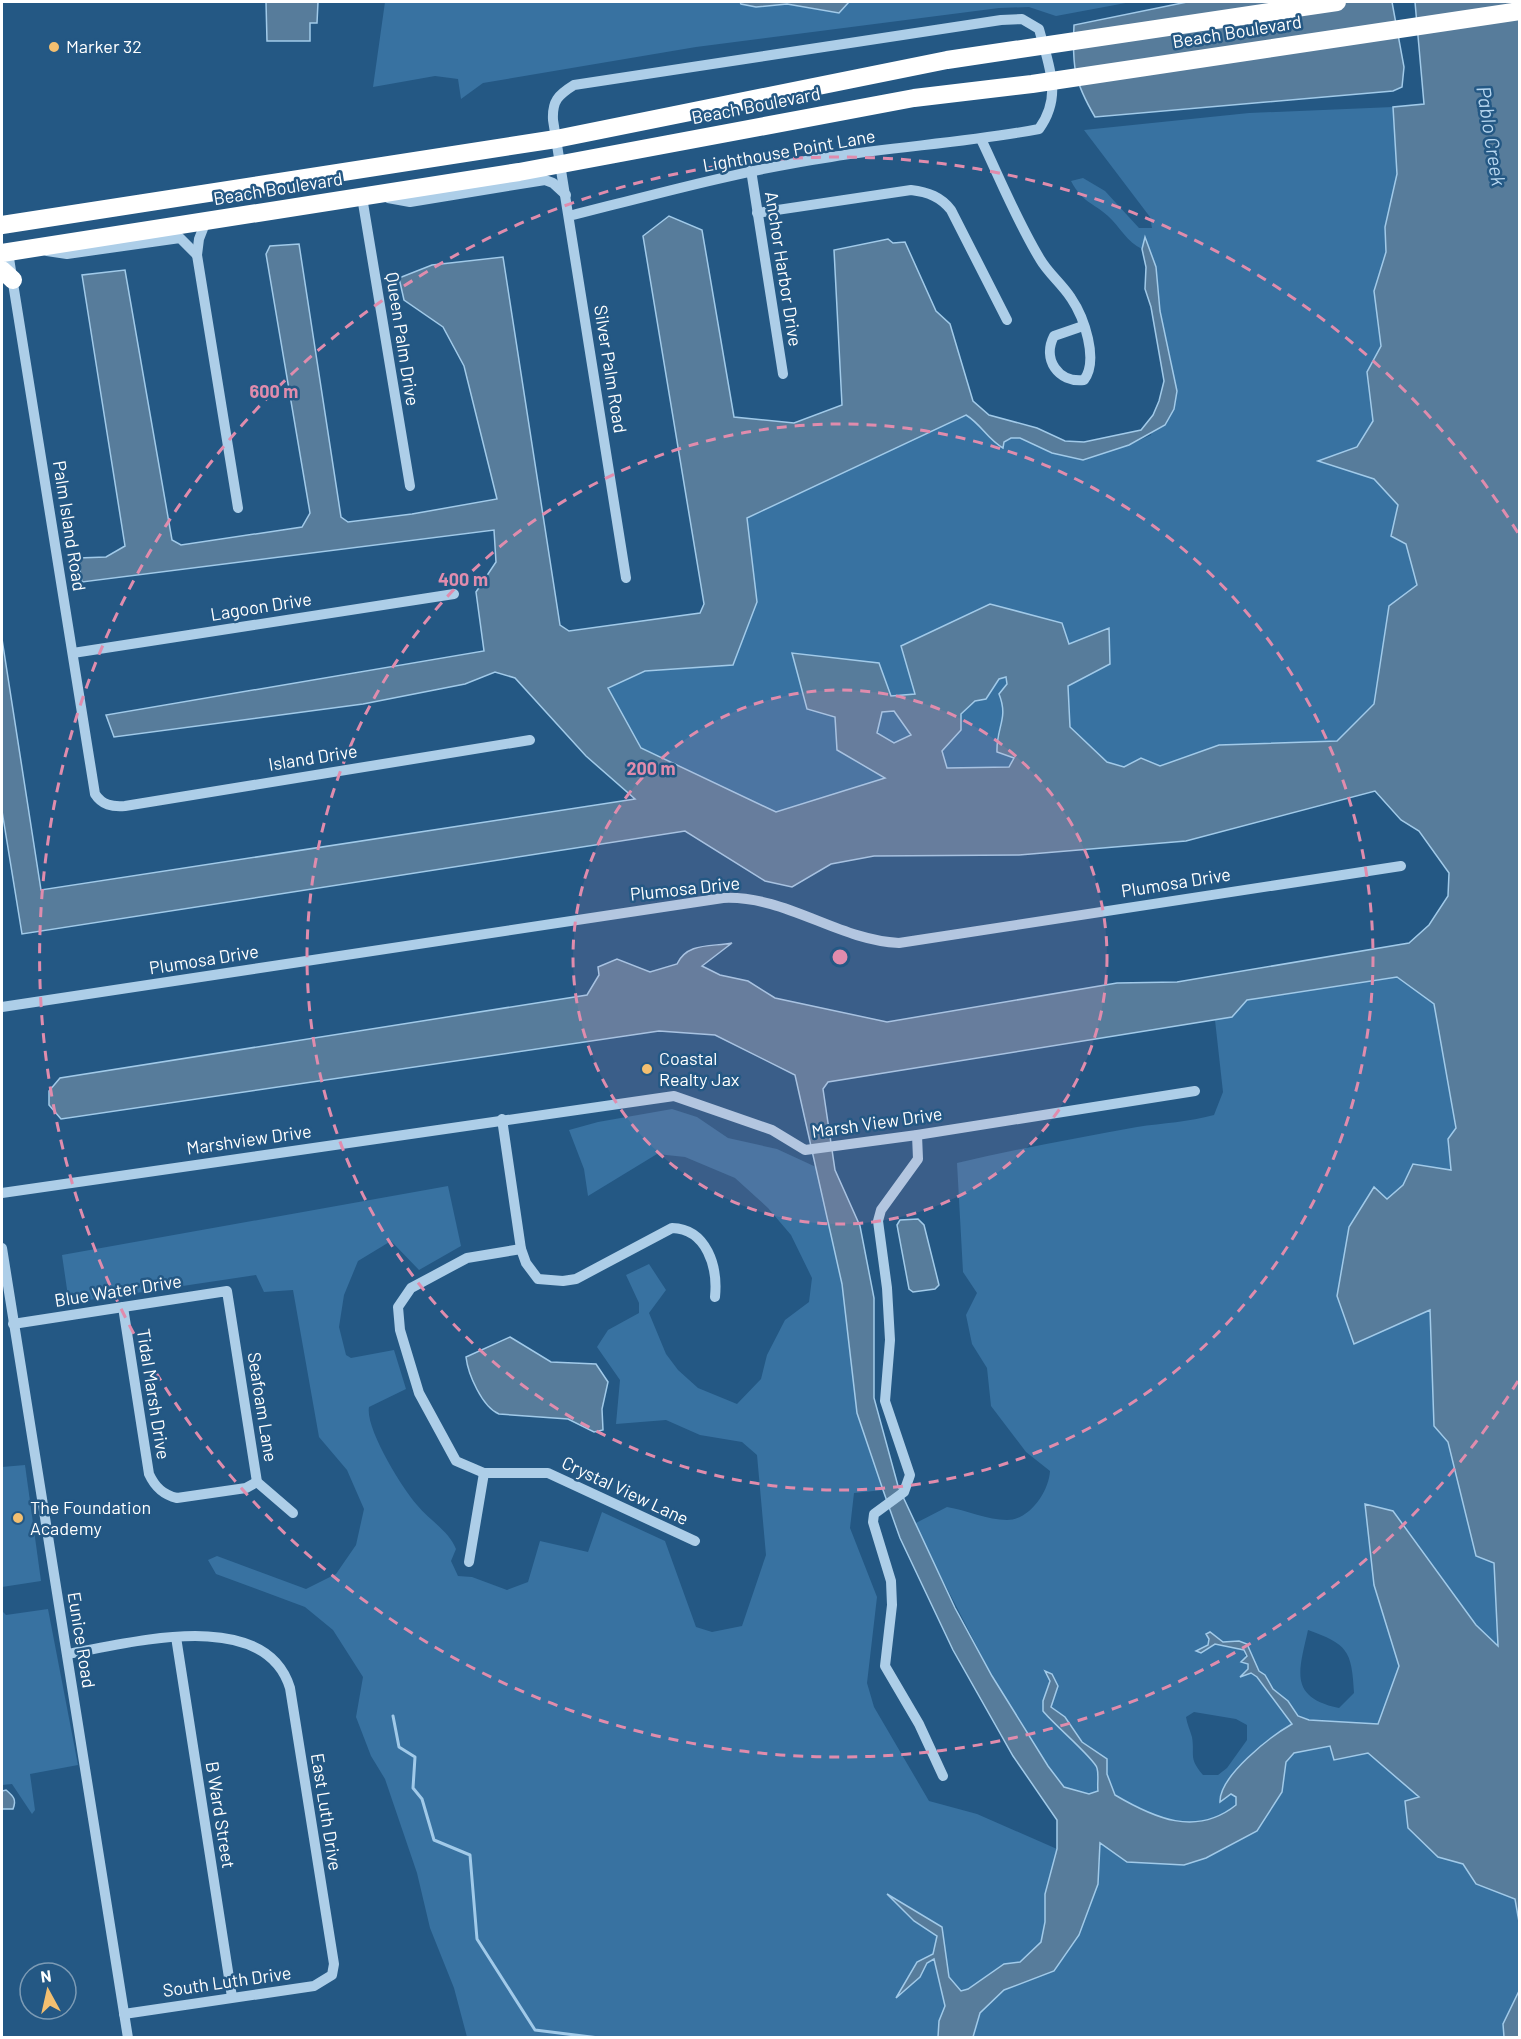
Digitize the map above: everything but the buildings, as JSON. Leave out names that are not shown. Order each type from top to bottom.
[{"type":"highway","points":[[2,225],[556,139],[947,60],[1336,2]]},
{"type":"highway","name":"Beach Boulevard","points":[[5,252],[561,165],[856,107],[1032,84],[1520,11]]},
{"type":"highway","points":[[369,196],[378,178],[487,159],[512,146]]},
{"type":"highway","points":[[214,220],[246,205],[319,194],[332,174]]},
{"type":"highway","points":[[5,252],[22,233],[130,216],[150,202]]},
{"type":"street","name":"Silver Palm Road","points":[[626,578],[556,139],[553,105],[557,95],[574,85],[1001,20],[1022,19],[1039,29],[1054,99]]},
{"type":"street","name":"Lighthouse Point Lane","points":[[569,216],[751,170],[1040,129],[1049,116],[1054,99]]},
{"type":"street","points":[[981,139],[1040,260],[1072,298],[1083,326],[1091,367],[1084,380],[1076,381],[1055,369],[1050,363],[1049,350],[1054,336],[1083,326]]},
{"type":"street","name":"Anchor Harbor Drive","points":[[751,170],[783,374]]},
{"type":"street","points":[[369,196],[410,202],[545,180],[553,183],[566,196]]},
{"type":"street","points":[[757,213],[911,190],[926,192],[945,201],[951,210],[1007,320]]},
{"type":"street","name":"Queen Palm Drive","points":[[369,196],[410,486]]},
{"type":"street","points":[[214,220],[199,238],[197,255],[238,508]]},
{"type":"street","points":[[32,248],[67,254],[180,238],[197,255]]},
{"type":"street","name":"Palm Island Road","points":[[5,252],[95,794],[102,803]]},
{"type":"street","name":"Lagoon Drive","points":[[73,652],[454,594]]},
{"type":"street","name":"Island Drive","points":[[102,803],[125,806],[530,740]]},
{"type":"street","name":"Plumosa Drive","points":[[2,1007],[723,898],[766,901],[873,940],[899,943],[1401,866]]},
{"type":"street","name":"Marsh View Drive","points":[[502,1119],[674,1096],[772,1130],[805,1150],[839,1147],[1195,1091]]},
{"type":"street","points":[[502,1119],[521,1249],[526,1263],[538,1279],[563,1281],[576,1279],[672,1228],[685,1228],[698,1236],[712,1258],[717,1279],[715,1297]]},
{"type":"street","name":"Marshview Drive","points":[[2,1193],[502,1119]]},
{"type":"street","points":[[917,1135],[918,1159],[881,1210],[878,1221],[890,1340],[885,1401],[910,1475],[904,1492],[874,1514],[873,1522],[891,1581],[892,1605],[885,1666],[919,1724],[944,1776]]},
{"type":"street","name":"Eunice Road","points":[[2,1248],[128,2037]]},
{"type":"street","name":"Crystal View Lane","points":[[521,1249],[467,1258],[411,1288],[398,1307],[400,1330],[419,1393],[435,1426],[456,1461],[484,1473],[549,1473],[695,1541]]},
{"type":"street","name":"Blue Water Drive","points":[[13,1324],[227,1291]]},
{"type":"street","name":"Seafoam Lane","points":[[227,1291],[257,1482],[293,1513]]},
{"type":"street","name":"Tidal Marsh Drive","points":[[123,1307],[149,1474],[157,1488],[168,1496],[177,1498],[246,1488],[257,1482]]},
{"type":"street","points":[[469,1562],[484,1473]]},
{"type":"street","name":"East Luth Drive","points":[[176,1637],[220,1636],[260,1652],[273,1660],[283,1671],[290,1688],[334,1964],[332,1975]]},
{"type":"street","points":[[67,1654],[176,1637]]},
{"type":"street","name":"B Ward Street","points":[[176,1637],[232,1997]]},
{"type":"street","name":"South Luth Drive","points":[[124,2014],[314,1986],[332,1975]]},
{"type":"shaded area","points":[[385,2],[740,2],[756,7],[787,4],[839,13],[849,2],[1131,2],[1056,16],[1029,7],[999,8],[696,47],[483,83],[461,99],[458,79],[435,76],[373,87]]},
{"type":"shaded area","points":[[1393,107],[1397,174],[1385,227],[1386,252],[1374,291],[1381,346],[1367,372],[1373,421],[1357,447],[1319,461],[1374,479],[1398,505],[1391,536],[1406,544],[1417,585],[1389,606],[1374,704],[1337,741],[1219,745],[1160,766],[1142,758],[1124,767],[1107,762],[1070,727],[1068,686],[1110,664],[1108,629],[915,694],[891,696],[835,717],[886,778],[776,812],[641,748],[607,688],[645,671],[733,665],[757,602],[747,518],[966,415],[1003,447],[1004,442],[1011,438],[1021,438],[1083,460],[1151,435],[1172,365],[1160,311],[1156,267],[1145,238],[1142,249],[1132,242],[1108,216],[1083,198],[1071,181],[1083,178],[1105,191],[1139,228],[1152,228],[1150,217],[1084,130],[1249,113]]},
{"type":"shaded area","points":[[1006,677],[1007,684],[999,695],[1005,710],[997,738],[1014,758],[1009,767],[947,768],[942,751],[961,730],[961,714],[975,701],[986,699],[999,679]]},
{"type":"shaded area","points":[[894,710],[911,735],[894,743],[877,733],[882,712]]},
{"type":"shaded area","points":[[1398,977],[1434,1004],[1456,1128],[1448,1139],[1451,1171],[1403,1185],[1387,1200],[1374,1187],[1430,1310],[1434,1426],[1448,1442],[1476,1556],[1494,1563],[1498,1647],[1476,1625],[1374,1585],[1399,1666],[1378,1725],[1309,1720],[1298,1716],[1288,1701],[1273,1690],[1239,1641],[1223,1643],[1209,1632],[1208,1645],[1197,1651],[1201,1653],[1215,1644],[1244,1650],[1248,1669],[1242,1676],[1251,1673],[1257,1677],[1293,1724],[1259,1747],[1232,1777],[1221,1801],[1231,1793],[1236,1797],[1236,1805],[1221,1815],[1206,1820],[1176,1821],[1145,1811],[1115,1795],[1107,1774],[1107,1759],[1082,1742],[1065,1717],[1051,1707],[1058,1686],[1046,1672],[1050,1681],[1043,1701],[1049,1719],[1093,1760],[1098,1770],[1098,1791],[1089,1794],[1064,1787],[1048,1766],[992,1676],[914,1524],[947,1507],[992,1518],[1015,1519],[1037,1503],[1046,1487],[1050,1471],[1026,1452],[991,1406],[987,1368],[972,1344],[966,1315],[977,1293],[963,1272],[957,1163],[1092,1135],[1214,1115],[1223,1092],[1215,1020],[1232,1017],[1247,1000]],"holes":[[[1308,1630],[1339,1645],[1349,1658],[1354,1693],[1339,1708],[1311,1697],[1304,1689],[1300,1670]],[[1194,1712],[1236,1719],[1247,1725],[1247,1740],[1227,1768],[1218,1775],[1203,1775],[1194,1760],[1192,1737],[1186,1717]]]},
{"type":"shaded area","points":[[672,1109],[697,1117],[728,1138],[777,1149],[816,1167],[842,1284],[857,1413],[883,1490],[854,1493],[850,1528],[877,1597],[867,1683],[874,1707],[929,1801],[977,1814],[1057,1849],[1045,1894],[1045,1922],[1041,1942],[1020,1962],[1003,1964],[968,1989],[961,1991],[949,1977],[942,1927],[889,1896],[914,1921],[937,1935],[933,1954],[917,1963],[920,1977],[927,1963],[934,1959],[945,2006],[939,2021],[938,2037],[467,2037],[454,1988],[430,1928],[417,1873],[385,1779],[371,1756],[356,1717],[363,1677],[333,1630],[305,1607],[216,1574],[208,1560],[217,1556],[306,1589],[336,1574],[356,1545],[364,1509],[347,1470],[319,1437],[293,1290],[264,1292],[256,1275],[69,1303],[62,1255],[448,1186],[461,1246],[419,1270],[391,1241],[358,1261],[344,1295],[339,1327],[346,1355],[351,1358],[394,1350],[406,1389],[369,1407],[369,1417],[378,1443],[410,1497],[453,1543],[456,1549],[451,1561],[458,1576],[472,1577],[507,1590],[528,1582],[540,1541],[588,1552],[602,1512],[665,1541],[696,1627],[712,1632],[742,1626],[766,1555],[757,1455],[742,1442],[700,1435],[666,1420],[616,1424],[620,1380],[597,1347],[608,1330],[639,1313],[639,1303],[626,1275],[649,1264],[666,1290],[649,1313],[666,1354],[678,1370],[698,1388],[737,1404],[761,1379],[767,1355],[785,1320],[809,1302],[812,1278],[791,1235],[768,1208],[735,1178],[685,1157],[657,1154],[588,1196],[584,1169],[569,1130],[598,1122]]},
{"type":"shaded area","name":"The Foundation Academy","points":[[25,1465],[41,1581],[2,1587],[2,1467]]},
{"type":"shaded area","points":[[48,1609],[78,1765],[30,1774],[35,1810],[32,1814],[12,1784],[2,1785],[2,1611],[6,1615]]},
{"type":"shaded area","points":[[1330,1746],[1334,1760],[1368,1753],[1419,1797],[1405,1801],[1408,1828],[1438,1857],[1463,1864],[1476,1884],[1515,1899],[1520,1944],[1519,1989],[1504,2029],[1504,2037],[973,2038],[980,2013],[1004,1990],[1054,1971],[1098,1884],[1100,1843],[1206,1858],[1257,1831],[1282,1792],[1286,1762],[1294,1753]]},
{"type":"water","points":[[266,2],[318,2],[317,23],[310,23],[310,41],[267,41]]},
{"type":"water","points":[[740,2],[849,2],[839,13],[787,4],[756,7]]},
{"type":"water","points":[[1187,2],[1392,2],[1404,67],[1402,87],[1393,91],[1095,117],[1076,73],[1073,52],[1074,25]]},
{"type":"water","name":"Pablo Creek","points":[[1415,2],[1519,2],[1519,1922],[1515,1899],[1476,1884],[1463,1864],[1438,1857],[1408,1828],[1405,1801],[1419,1797],[1368,1753],[1334,1760],[1330,1746],[1294,1753],[1286,1762],[1282,1792],[1257,1831],[1206,1858],[1184,1865],[1127,1862],[1100,1843],[1098,1884],[1079,1935],[1054,1971],[1004,1990],[980,2013],[973,2037],[938,2037],[939,2021],[945,2006],[934,1959],[927,1963],[920,1977],[896,1998],[917,1962],[933,1954],[937,1936],[914,1921],[887,1894],[942,1927],[949,1977],[961,1991],[968,1989],[1004,1964],[1020,1962],[1041,1942],[1045,1922],[1045,1894],[1057,1849],[1057,1820],[1013,1756],[953,1650],[900,1538],[883,1490],[857,1413],[842,1284],[795,1075],[715,1035],[659,1031],[61,1119],[49,1105],[49,1091],[60,1078],[587,995],[599,975],[598,967],[617,959],[650,972],[677,964],[681,957],[694,949],[732,943],[702,966],[720,975],[748,981],[775,998],[887,1022],[1117,983],[1177,982],[1409,943],[1429,925],[1448,896],[1449,873],[1419,831],[1401,820],[1375,791],[1186,841],[1019,855],[874,856],[831,864],[792,887],[765,881],[685,831],[22,934],[2,811],[2,639],[41,890],[635,799],[586,756],[515,678],[495,672],[465,684],[363,704],[114,737],[106,715],[484,651],[476,592],[496,562],[494,530],[82,582],[78,558],[106,557],[125,546],[82,275],[125,270],[172,540],[181,545],[302,527],[310,513],[266,254],[270,246],[299,244],[341,517],[348,522],[412,514],[497,499],[464,366],[443,327],[404,300],[399,278],[432,265],[503,257],[560,625],[569,631],[700,613],[704,604],[643,236],[669,216],[702,230],[734,417],[794,423],[842,405],[834,250],[888,239],[893,243],[905,242],[936,311],[950,324],[973,401],[989,415],[1037,428],[1065,441],[1084,442],[1141,430],[1153,415],[1159,401],[1164,381],[1151,307],[1145,289],[1146,267],[1142,249],[1145,237],[1156,267],[1160,311],[1177,391],[1174,409],[1165,425],[1129,445],[1083,460],[1052,453],[1020,438],[1011,438],[1004,442],[1003,448],[966,415],[747,518],[757,602],[733,665],[645,671],[608,688],[641,748],[776,812],[885,778],[837,750],[835,717],[807,709],[792,653],[879,663],[891,696],[915,694],[901,646],[990,604],[1062,623],[1069,644],[1109,628],[1110,664],[1068,686],[1070,727],[1107,762],[1124,767],[1141,758],[1160,766],[1219,745],[1337,741],[1374,704],[1389,606],[1417,585],[1406,544],[1391,536],[1398,505],[1374,479],[1318,461],[1357,447],[1373,421],[1367,372],[1381,346],[1374,291],[1386,252],[1385,227],[1397,174],[1393,107],[1424,104]],"holes":[[[1006,677],[1007,684],[999,694],[1003,710],[997,752],[1014,758],[1009,767],[947,768],[942,751],[961,730],[961,714],[975,701],[986,699],[999,679]],[[894,711],[911,735],[894,743],[877,733],[882,712]],[[1397,977],[1434,1004],[1456,1128],[1448,1139],[1451,1170],[1413,1164],[1403,1185],[1387,1199],[1374,1187],[1349,1227],[1337,1296],[1354,1344],[1430,1310],[1434,1426],[1448,1442],[1476,1556],[1494,1563],[1498,1646],[1476,1625],[1393,1511],[1365,1504],[1374,1585],[1399,1666],[1378,1724],[1309,1720],[1298,1716],[1288,1701],[1273,1689],[1265,1675],[1259,1671],[1247,1644],[1239,1641],[1223,1642],[1210,1632],[1206,1634],[1209,1639],[1208,1645],[1196,1651],[1201,1653],[1215,1644],[1244,1650],[1247,1656],[1241,1662],[1248,1664],[1248,1669],[1240,1677],[1251,1673],[1257,1677],[1292,1724],[1260,1747],[1228,1781],[1220,1802],[1231,1794],[1236,1797],[1236,1805],[1221,1815],[1206,1820],[1175,1821],[1145,1811],[1115,1795],[1107,1774],[1107,1759],[1082,1742],[1065,1717],[1051,1707],[1058,1686],[1052,1674],[1045,1671],[1050,1681],[1043,1701],[1043,1711],[1089,1757],[1098,1771],[1098,1791],[1089,1794],[1064,1787],[1048,1766],[992,1676],[955,1608],[898,1486],[874,1398],[874,1298],[860,1226],[835,1170],[823,1089],[828,1082],[1232,1017],[1247,1000]]]},
{"type":"water","points":[[918,1219],[924,1225],[939,1285],[935,1289],[913,1292],[909,1289],[897,1225],[900,1220]]},
{"type":"water","points":[[510,1337],[551,1362],[596,1364],[608,1382],[602,1409],[603,1430],[594,1432],[568,1419],[499,1414],[487,1405],[473,1381],[466,1357]]},
{"type":"water","points":[[6,1790],[14,1798],[13,1809],[2,1809],[2,1791]]},
{"type":"water","points":[[1519,1991],[1519,2037],[1504,2037],[1503,2024]]},
{"type":"waterway","points":[[393,1716],[399,1747],[415,1757],[413,1788],[422,1799],[434,1840],[470,1855],[477,1939],[535,2030],[599,2038]]},
{"type":"place","name":"Marker 32","points":[[54,47]]},
{"type":"place","name":"Coastal Realty Jax","points":[[647,1069]]},
{"type":"place","name":"The Foundation Academy","points":[[18,1518]]}]
